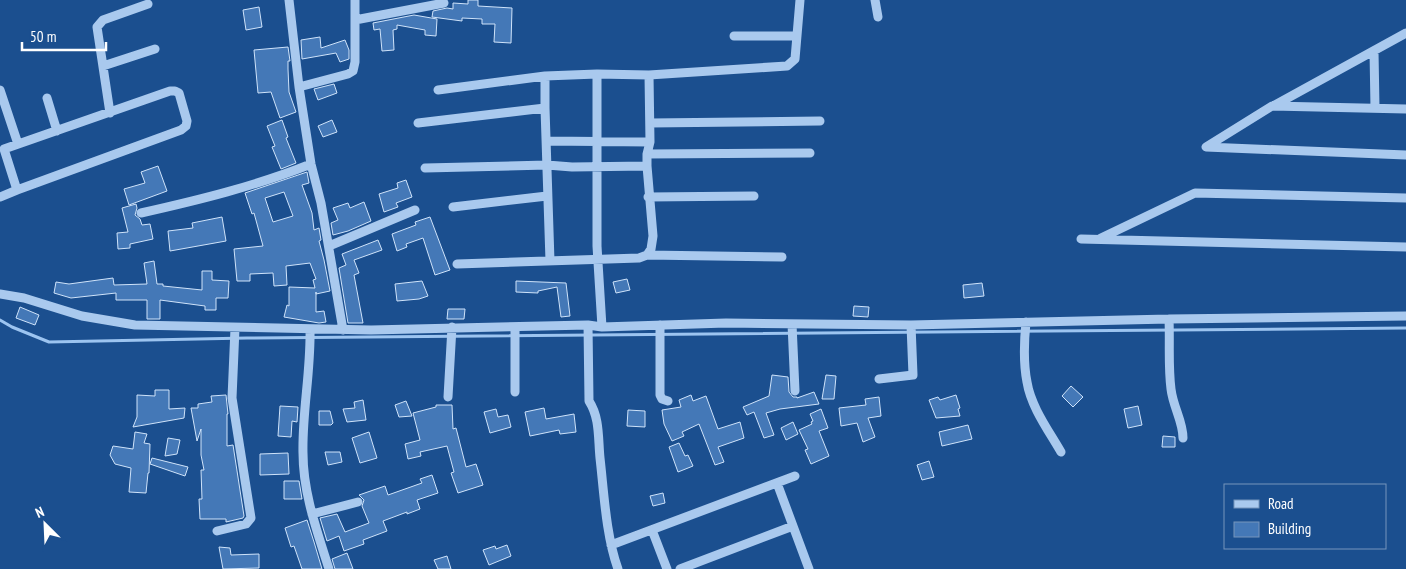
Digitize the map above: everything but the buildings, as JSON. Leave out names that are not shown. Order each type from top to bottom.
[{"type":"street","points":[[289,0],[299,87],[311,164],[321,203],[343,330]]},
{"type":"street","points":[[299,87],[353,71],[355,62],[355,0]]},
{"type":"street","points":[[438,90],[546,76],[648,75],[787,66],[796,59],[800,0]]},
{"type":"street","points":[[876,0],[878,17]]},
{"type":"street","points":[[355,20],[444,3]]},
{"type":"street","points":[[110,112],[97,33],[99,24],[103,20],[148,4]]},
{"type":"street","points":[[1406,33],[1272,106],[1206,147],[1406,155]]},
{"type":"street","points":[[734,36],[797,36]]},
{"type":"street","points":[[103,66],[154,49]]},
{"type":"street","points":[[1374,51],[1375,108]]},
{"type":"street","points":[[597,74],[596,167],[602,327]]},
{"type":"street","points":[[647,256],[651,249],[653,236],[648,197],[647,166],[650,142],[648,75]]},
{"type":"street","points":[[546,76],[544,108],[550,261]]},
{"type":"street","points":[[0,90],[18,144]]},
{"type":"street","points":[[0,197],[181,130],[186,126],[187,121],[179,93],[175,90],[170,91],[2,149],[17,190]]},
{"type":"street","points":[[47,98],[57,131]]},
{"type":"street","points":[[1272,106],[1406,109]]},
{"type":"street","points":[[418,123],[544,108]]},
{"type":"street","points":[[650,123],[820,121]]},
{"type":"street","points":[[546,141],[650,142]]},
{"type":"street","points":[[647,154],[810,153]]},
{"type":"street","points":[[141,213],[263,182],[311,164]]},
{"type":"street","points":[[425,168],[547,165],[596,167],[647,166]]},
{"type":"street","points":[[1098,240],[1195,192],[1406,198]]},
{"type":"street","points":[[453,207],[547,196]]},
{"type":"street","points":[[648,197],[754,196]]},
{"type":"street","points":[[329,246],[415,210]]},
{"type":"street","points":[[1081,239],[1406,247]]},
{"type":"street","points":[[457,264],[639,258],[647,256],[782,257]]},
{"type":"street","points":[[0,294],[24,298],[82,316],[114,322],[235,331],[515,331],[602,327],[660,329],[726,323],[793,331],[1406,316]]},
{"type":"street","points":[[1169,322],[1171,389],[1173,401],[1183,428],[1183,438]]},
{"type":"street","points":[[1025,326],[1024,346],[1027,382],[1032,398],[1062,452]]},
{"type":"street","points":[[588,328],[589,401],[595,410],[597,420],[611,545],[618,569]]},
{"type":"street","points":[[660,329],[660,395],[662,399],[668,401]]},
{"type":"street","points":[[879,379],[912,375],[912,329]]},
{"type":"street","points":[[217,531],[246,524],[251,518],[232,398],[235,331]]},
{"type":"street","points":[[448,398],[452,331]]},
{"type":"street","points":[[515,331],[515,392]]},
{"type":"street","points":[[793,331],[795,391]]},
{"type":"street","points":[[310,332],[303,453],[306,484],[312,514],[330,569]]},
{"type":"street","points":[[611,545],[795,476]]},
{"type":"street","points":[[777,483],[807,568]]},
{"type":"street","points":[[312,514],[358,502]]},
{"type":"street","points":[[680,569],[793,526]]},
{"type":"street","points":[[652,530],[666,569]]},
{"type":"waterway","points":[[0,320],[49,342],[247,338],[1406,328]]}]
